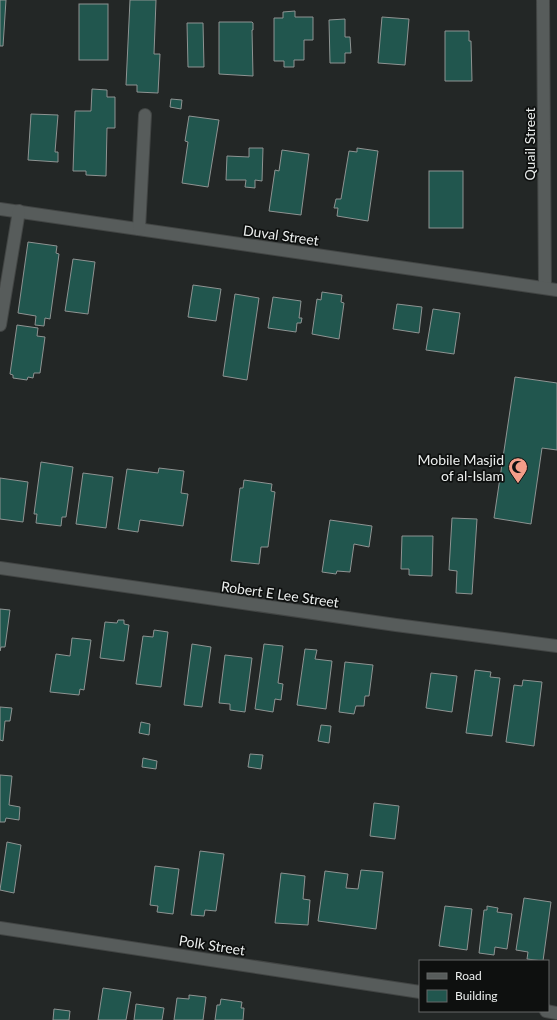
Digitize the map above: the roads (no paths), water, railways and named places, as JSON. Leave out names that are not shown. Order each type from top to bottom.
[{"type":"street","name":"Quail Street","points":[[543,0],[551,289]]},
{"type":"street","points":[[139,229],[145,116]]},
{"type":"street","name":"Duval Street","points":[[0,209],[551,289]]},
{"type":"street","points":[[0,325],[19,212]]},
{"type":"street","name":"Robert E Lee Street","points":[[0,568],[396,625],[557,646]]},
{"type":"street","name":"Polk Street","points":[[0,928],[419,992]]},
{"type":"place","name":"Mobile Masjid of al-Islam","points":[[518,484]]}]
